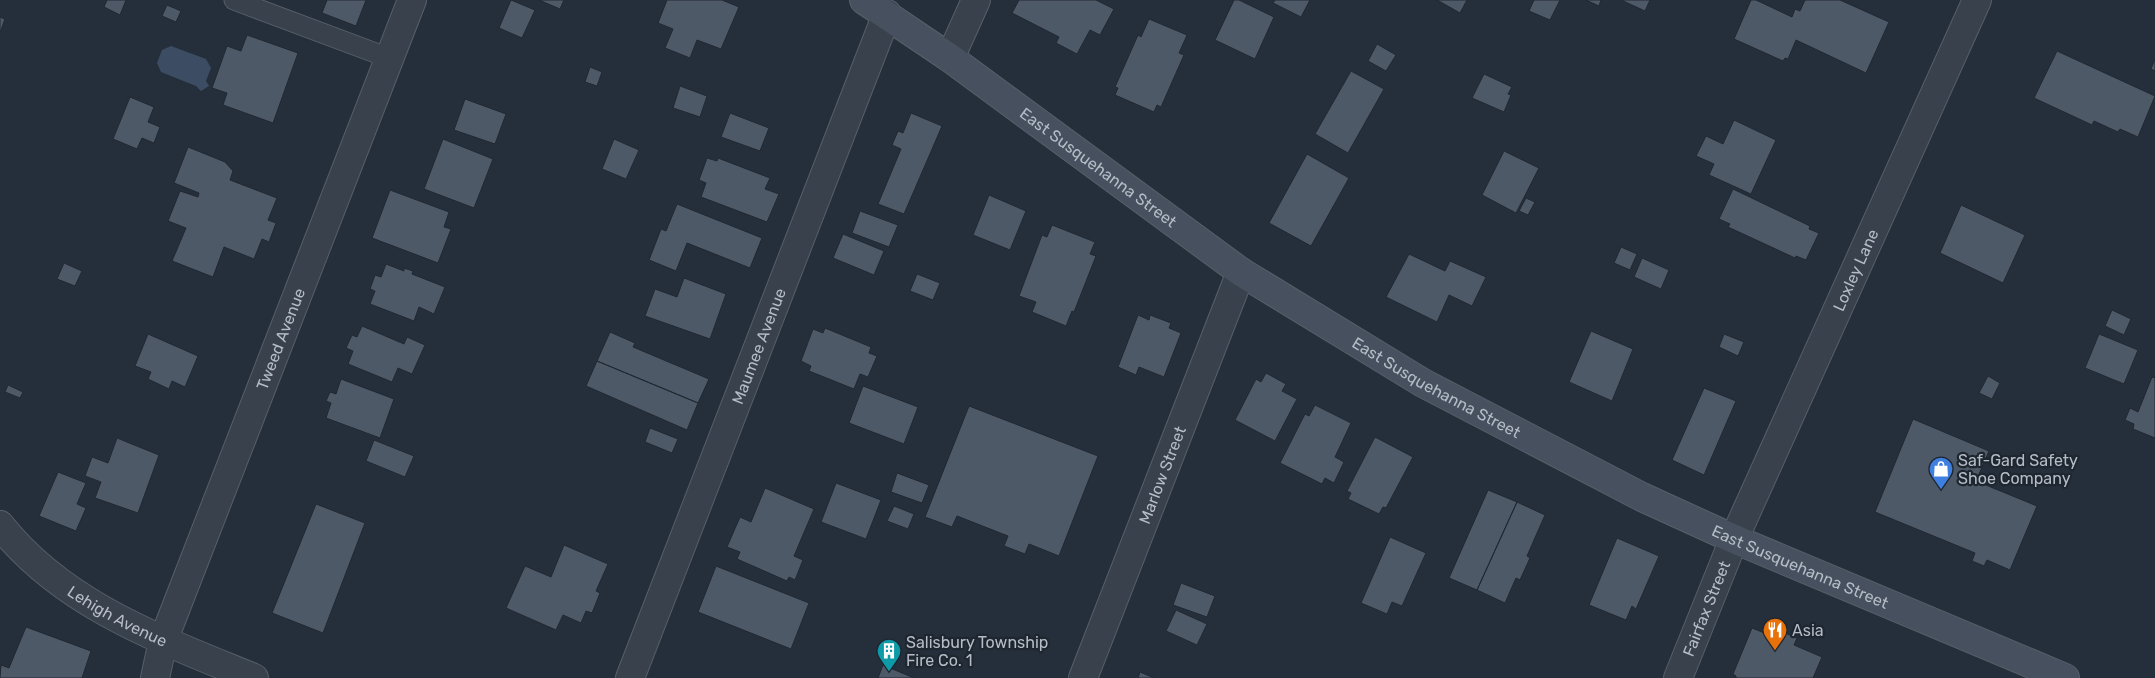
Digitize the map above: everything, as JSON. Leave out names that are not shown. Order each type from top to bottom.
[{"type":"main road","name":"East Susquehanna Street","points":[[864,0],[950,58],[1241,272],[1423,383],[1642,497],[1734,539],[2065,678]]},
{"type":"street","name":"Tweed Avenue","points":[[155,678],[163,641],[412,0]]},
{"type":"street","points":[[950,58],[976,0]]},
{"type":"street","name":"Loxley Lane","points":[[1734,539],[1977,0]]},
{"type":"street","name":"Maumee Avenue","points":[[630,678],[886,14]]},
{"type":"street","name":"Marlow Street","points":[[1083,678],[1241,272]]},
{"type":"street","name":"Lehigh Avenue","points":[[0,525],[13,542],[55,581],[99,609],[163,641],[254,678]]},
{"type":"street","name":"Fairfax Street","points":[[1678,678],[1734,539]]},
{"type":"lane","points":[[234,0],[389,58]]},
{"type":"water","points":[[171,46],[206,59],[211,68],[206,81],[209,86],[201,91],[196,86],[161,72],[157,63],[162,50]]},
{"type":"building","points":[[107,0],[126,0],[120,15],[104,7]]},
{"type":"building","points":[[327,0],[366,0],[356,26],[322,13]]},
{"type":"building","points":[[511,0],[535,10],[522,38],[499,28]]},
{"type":"building","points":[[539,0],[564,0],[560,9]]},
{"type":"building","points":[[667,0],[722,0],[739,7],[721,49],[697,40],[690,58],[665,48],[673,29],[658,23]]},
{"type":"building","points":[[1019,0],[1096,0],[1114,9],[1100,35],[1090,30],[1077,54],[1056,43],[1059,37],[1012,13]]},
{"type":"building","points":[[1234,0],[1239,0],[1274,17],[1255,59],[1215,40]]},
{"type":"building","points":[[1275,0],[1310,0],[1301,17],[1273,3]]},
{"type":"building","points":[[1437,0],[1467,0],[1460,13]]},
{"type":"building","points":[[1534,0],[1560,0],[1550,20],[1529,11]]},
{"type":"building","points":[[1586,0],[1601,0],[1599,6]]},
{"type":"building","points":[[1621,0],[1650,0],[1645,11]]},
{"type":"building","points":[[1751,0],[1756,0],[1792,17],[1795,9],[1800,11],[1805,0],[1840,0],[1889,22],[1866,73],[1796,40],[1788,59],[1785,58],[1783,61],[1734,39]]},
{"type":"building","points":[[167,5],[181,11],[176,22],[162,16]]},
{"type":"building","points":[[0,17],[5,19],[0,33]]},
{"type":"building","points":[[1149,19],[1187,35],[1179,53],[1184,55],[1161,107],[1157,105],[1154,112],[1115,95],[1118,88],[1115,87],[1138,35],[1141,37]]},
{"type":"building","points":[[247,35],[298,53],[273,123],[223,105],[227,93],[212,88],[227,46],[241,51]]},
{"type":"building","points":[[1377,44],[1396,55],[1386,71],[1368,61]]},
{"type":"building","points":[[2057,51],[2155,96],[2138,137],[2120,129],[2118,132],[2094,121],[2092,125],[2034,98]]},
{"type":"building","points":[[2155,59],[2155,71],[2151,69]]},
{"type":"building","points":[[590,67],[602,72],[597,86],[585,82]]},
{"type":"building","points":[[1351,71],[1384,89],[1348,153],[1315,134]]},
{"type":"building","points":[[1484,74],[1512,87],[1508,94],[1511,95],[1504,112],[1472,98]]},
{"type":"building","points":[[680,86],[707,96],[700,117],[673,108]]},
{"type":"building","points":[[130,97],[154,107],[148,122],[160,127],[154,143],[142,138],[137,149],[113,139]]},
{"type":"building","points":[[465,99],[506,114],[495,144],[454,130]]},
{"type":"building","points":[[730,113],[769,128],[760,151],[721,137]]},
{"type":"building","points":[[911,113],[942,126],[904,214],[878,204],[901,149],[892,145],[898,131],[903,133]]},
{"type":"building","points":[[1734,120],[1776,140],[1751,194],[1709,175],[1714,164],[1696,156],[1706,136],[1723,144]]},
{"type":"building","points":[[443,139],[493,159],[474,208],[424,189]]},
{"type":"building","points":[[614,139],[639,150],[626,179],[602,169]]},
{"type":"building","points":[[188,147],[225,162],[233,171],[230,180],[277,198],[268,220],[276,223],[269,242],[262,239],[254,259],[224,247],[213,277],[172,261],[186,228],[168,221],[180,191],[198,197],[199,193],[174,183]]},
{"type":"building","points":[[1504,151],[1539,168],[1516,213],[1482,195]]},
{"type":"building","points":[[1307,154],[1349,178],[1311,246],[1269,223]]},
{"type":"building","points":[[707,158],[717,161],[718,158],[770,178],[765,189],[779,194],[767,222],[701,197],[706,183],[699,180]]},
{"type":"building","points":[[1733,189],[1810,226],[1809,229],[1819,233],[1806,260],[1796,256],[1795,258],[1728,227],[1730,224],[1719,219]]},
{"type":"building","points":[[390,190],[449,212],[444,227],[451,229],[438,263],[372,238]]},
{"type":"building","points":[[989,195],[1026,211],[1010,250],[973,235]]},
{"type":"building","points":[[1526,198],[1535,202],[1528,215],[1519,211]]},
{"type":"building","points":[[677,204],[762,238],[750,268],[687,243],[676,271],[649,260],[661,229],[666,231]]},
{"type":"building","points":[[1961,205],[2025,235],[2003,283],[1940,253]]},
{"type":"building","points":[[860,211],[898,225],[889,247],[852,233]]},
{"type":"building","points":[[1052,225],[1095,242],[1090,254],[1096,256],[1074,312],[1072,311],[1066,326],[1032,312],[1036,302],[1019,296],[1042,235],[1047,237]]},
{"type":"building","points":[[843,234],[884,251],[874,275],[833,258]]},
{"type":"building","points":[[1621,247],[1637,254],[1630,270],[1614,263]]},
{"type":"building","points":[[1409,254],[1445,271],[1450,261],[1486,277],[1472,306],[1449,295],[1437,322],[1386,297]]},
{"type":"building","points":[[1642,258],[1669,270],[1661,289],[1634,277]]},
{"type":"building","points":[[64,263],[82,271],[75,286],[57,279]]},
{"type":"building","points":[[386,264],[404,271],[404,268],[413,271],[412,274],[445,287],[434,314],[419,307],[414,321],[370,304],[375,291],[370,289],[375,275],[381,277]]},
{"type":"building","points":[[917,274],[940,283],[933,300],[910,291]]},
{"type":"building","points":[[684,278],[726,294],[710,339],[645,316],[655,289],[677,297]]},
{"type":"building","points":[[2112,310],[2131,319],[2124,335],[2105,326]]},
{"type":"building","points":[[1138,315],[1149,320],[1150,315],[1171,323],[1169,328],[1181,333],[1164,377],[1139,367],[1136,375],[1118,367]]},
{"type":"building","points":[[362,326],[404,344],[407,337],[425,345],[412,374],[398,368],[392,382],[348,364],[353,351],[346,348],[352,335],[357,337]]},
{"type":"building","points":[[825,328],[871,347],[869,353],[877,356],[868,377],[860,374],[854,389],[809,371],[811,366],[801,361],[813,329],[823,333]]},
{"type":"building","points":[[1591,331],[1633,349],[1612,401],[1569,382]]},
{"type":"building","points":[[610,332],[635,343],[633,347],[709,379],[698,403],[597,361]]},
{"type":"building","points":[[148,334],[198,356],[185,387],[172,381],[169,389],[148,379],[151,372],[135,366]]},
{"type":"building","points":[[1724,334],[1744,342],[1738,356],[1719,347]]},
{"type":"building","points":[[2099,334],[2138,350],[2124,384],[2085,368]]},
{"type":"building","points":[[597,361],[698,403],[687,430],[586,386]]},
{"type":"building","points":[[1266,373],[1286,384],[1282,391],[1297,399],[1275,441],[1235,420],[1256,379],[1261,382]]},
{"type":"building","points":[[1988,376],[2000,383],[1992,399],[1979,393]]},
{"type":"building","points":[[2152,377],[2155,378],[2155,438],[2133,429],[2134,424],[2125,420],[2130,408],[2138,412]]},
{"type":"building","points":[[341,379],[394,399],[380,438],[326,418],[331,403],[326,401],[330,392],[336,394]]},
{"type":"building","points":[[8,385],[23,392],[20,398],[5,392]]},
{"type":"building","points":[[863,386],[918,407],[904,444],[849,423]]},
{"type":"building","points":[[1704,388],[1736,401],[1704,475],[1672,460]]},
{"type":"building","points":[[1315,405],[1351,423],[1335,457],[1344,462],[1334,483],[1325,478],[1322,484],[1280,463],[1305,414],[1309,416]]},
{"type":"building","points":[[969,406],[1098,456],[1059,556],[1029,544],[1025,554],[1004,546],[1008,536],[957,516],[952,527],[925,517]]},
{"type":"building","name":"Saf-Gard Safety Shoe Company","points":[[1913,419],[1989,451],[1976,481],[2037,506],[2010,570],[1987,560],[1984,566],[1972,561],[1975,553],[1875,512]]},
{"type":"building","points":[[650,428],[678,439],[672,453],[645,442]]},
{"type":"building","points":[[1375,437],[1413,457],[1386,508],[1383,507],[1379,514],[1348,499],[1351,493],[1347,491]]},
{"type":"building","points":[[117,438],[159,455],[138,513],[95,498],[101,482],[85,476],[92,457],[108,463]]},
{"type":"building","points":[[374,440],[414,456],[405,477],[366,461]]},
{"type":"building","points":[[58,472],[86,483],[77,504],[86,508],[76,531],[39,516]]},
{"type":"building","points":[[897,473],[929,485],[922,503],[891,492]]},
{"type":"building","points":[[836,483],[881,500],[866,539],[821,522]]},
{"type":"building","points":[[765,488],[814,509],[794,556],[803,560],[795,580],[789,577],[787,581],[737,559],[740,552],[727,547],[740,517],[751,522]]},
{"type":"building","points":[[1488,490],[1517,502],[1477,590],[1449,578]]},
{"type":"building","points":[[1517,502],[1545,515],[1527,556],[1530,558],[1520,580],[1516,578],[1505,603],[1477,590]]},
{"type":"building","points":[[316,504],[365,523],[323,633],[272,613]]},
{"type":"building","points":[[894,506],[914,514],[908,529],[887,521]]},
{"type":"building","points":[[1390,537],[1426,553],[1402,606],[1392,602],[1387,614],[1361,603]]},
{"type":"building","points":[[1617,538],[1659,556],[1636,609],[1632,606],[1626,620],[1589,605]]},
{"type":"building","points":[[564,545],[608,564],[596,591],[600,593],[592,613],[586,611],[581,623],[563,615],[556,630],[506,608],[525,566],[551,577]]},
{"type":"building","points":[[716,566],[809,603],[791,649],[698,612]]},
{"type":"building","points":[[1181,583],[1215,596],[1207,617],[1173,605]]},
{"type":"building","points":[[1176,610],[1207,624],[1197,645],[1166,631]]},
{"type":"building","points":[[26,627],[91,651],[82,678],[0,678],[1,665],[9,668]]},
{"type":"building","name":"Asia","points":[[1752,628],[1782,640],[1785,633],[1797,638],[1794,645],[1822,657],[1813,678],[1736,678],[1733,674]]},
{"type":"building","name":"Salisbury Township Fire Co. 1","points":[[883,665],[914,678],[878,678]]},
{"type":"building","points":[[1140,672],[1154,678],[1138,678]]},
{"type":"place","name":"Saf-Gard Safety Shoe Company","points":[[1941,490]]},
{"type":"place","name":"Asia","points":[[1775,651]]},
{"type":"place","name":"Salisbury Township Fire Co. 1","points":[[889,672]]}]
